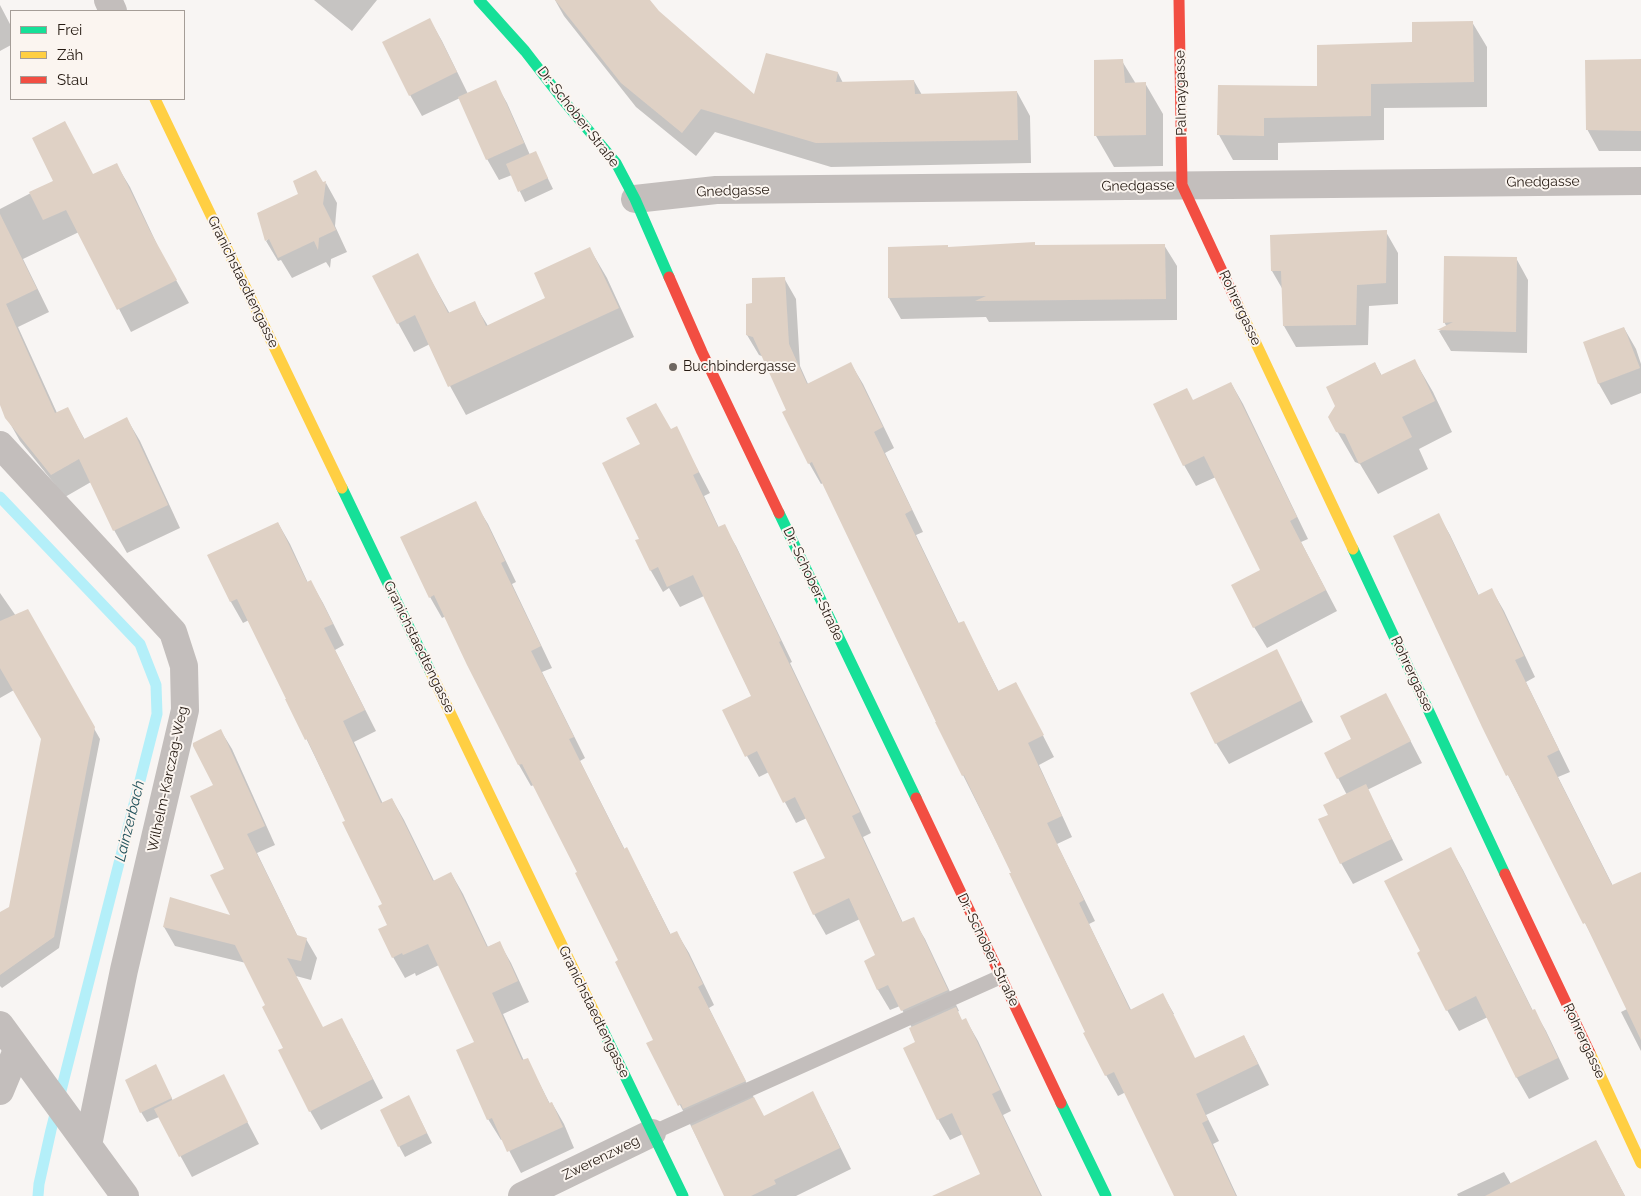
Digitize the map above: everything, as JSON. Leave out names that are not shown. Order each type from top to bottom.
[{"type":"street","name":"Dr.-Schober-Straße","points":[[479,0],[525,51],[616,163],[635,199],[702,352],[1106,1196]]},
{"type":"street","name":"Palmaygasse","points":[[1179,0],[1182,185]]},
{"type":"street","name":"Granichstaedtengasse","points":[[155,100],[683,1196]]},
{"type":"street","name":"Gnedgasse","points":[[635,199],[716,190],[1641,181]]},
{"type":"street","name":"Rohrergasse","points":[[1182,185],[1641,1163]]},
{"type":"street","name":"Wilhelm-Karczag-Weg","points":[[0,445],[173,632],[184,666],[185,710],[124,970],[80,1135]]},
{"type":"street","points":[[0,1025],[125,1196]]},
{"type":"street","points":[[0,1091],[17,1050]]},
{"type":"street","name":"Zwerenzweg","points":[[522,1196],[652,1133]]},
{"type":"lane","points":[[652,1133],[1000,977]]},
{"type":"building","points":[[555,0],[650,0],[659,11],[754,94],[766,53],[838,72],[836,82],[914,80],[915,94],[1017,91],[1018,140],[816,143],[701,109],[682,133],[621,83]]},
{"type":"building","points":[[430,18],[457,72],[409,96],[382,42]]},
{"type":"building","points":[[1473,21],[1474,82],[1371,84],[1371,116],[1264,118],[1264,136],[1217,135],[1218,85],[1317,86],[1317,45],[1412,42],[1412,22]]},
{"type":"building","points":[[1123,59],[1125,83],[1146,82],[1146,135],[1094,136],[1094,60]]},
{"type":"building","points":[[1641,59],[1641,131],[1586,130],[1585,60]]},
{"type":"building","points":[[496,80],[524,143],[486,160],[458,97]]},
{"type":"building","points":[[65,121],[93,174],[117,163],[150,231],[177,280],[117,310],[66,210],[43,220],[29,192],[53,181],[32,138]]},
{"type":"building","points":[[536,151],[548,178],[518,192],[506,164]]},
{"type":"building","points":[[316,170],[323,182],[326,181],[323,204],[336,230],[319,238],[318,250],[314,241],[278,258],[269,239],[265,241],[257,213],[298,194],[293,181]]},
{"type":"building","points":[[0,214],[37,289],[6,304],[55,413],[68,407],[84,439],[127,417],[168,505],[113,531],[79,459],[51,475],[5,418],[0,405]]},
{"type":"building","points":[[1387,230],[1386,283],[1357,285],[1356,325],[1283,326],[1281,271],[1271,271],[1270,235]]},
{"type":"building","points":[[1035,242],[1035,245],[1165,244],[1166,299],[975,301],[986,296],[888,298],[888,247],[948,245],[948,247]]},
{"type":"building","points":[[590,247],[619,308],[448,387],[415,315],[397,324],[372,276],[418,253],[448,313],[475,301],[486,326],[545,298],[534,273]]},
{"type":"building","points":[[1444,256],[1517,257],[1516,332],[1437,330],[1453,322],[1443,323]]},
{"type":"building","points":[[785,277],[789,344],[807,384],[851,362],[883,427],[874,432],[912,510],[905,514],[958,623],[964,621],[998,691],[1016,682],[1044,735],[1028,743],[1062,816],[1047,823],[1084,900],[1079,903],[1130,1010],[1163,993],[1195,1058],[1244,1035],[1258,1064],[1196,1094],[1208,1120],[1202,1123],[1236,1196],[1174,1196],[1114,1072],[1105,1076],[1083,1033],[1085,1032],[964,775],[962,776],[935,722],[812,462],[808,464],[782,412],[786,410],[753,337],[746,335],[746,304],[752,303],[752,278]]},
{"type":"building","points":[[1624,327],[1640,368],[1598,384],[1583,342]]},
{"type":"building","points":[[1415,359],[1435,401],[1402,417],[1412,437],[1359,464],[1345,434],[1336,432],[1328,417],[1335,406],[1326,387],[1375,362],[1381,375]]},
{"type":"building","points":[[1231,382],[1297,517],[1290,521],[1326,590],[1253,628],[1231,585],[1260,570],[1204,456],[1183,466],[1153,404],[1187,388],[1193,400]]},
{"type":"building","points":[[656,403],[671,429],[677,426],[699,472],[693,475],[718,527],[725,524],[781,641],[779,642],[860,812],[852,816],[902,922],[914,917],[948,990],[901,1011],[888,985],[877,990],[864,961],[875,955],[849,898],[813,915],[793,872],[825,858],[795,797],[783,803],[757,751],[745,757],[722,710],[751,696],[693,575],[667,587],[658,567],[650,571],[635,540],[639,539],[602,463],[640,444],[626,418]]},
{"type":"building","points":[[476,501],[505,561],[501,563],[541,646],[531,651],[574,737],[569,739],[624,849],[627,847],[670,934],[677,931],[703,984],[698,987],[746,1081],[683,1109],[681,1104],[678,1106],[646,1043],[653,1040],[615,962],[618,960],[575,873],[577,872],[522,764],[518,765],[434,595],[429,598],[400,537]]},
{"type":"building","points":[[1439,513],[1478,595],[1492,588],[1524,656],[1515,660],[1559,750],[1547,756],[1612,885],[1641,872],[1641,1040],[1585,923],[1583,924],[1508,775],[1506,776],[1393,536]]},
{"type":"building","points":[[278,522],[307,582],[311,580],[333,624],[324,628],[365,710],[343,721],[381,803],[392,798],[433,881],[451,872],[487,947],[500,941],[518,981],[492,993],[522,1060],[528,1058],[549,1103],[552,1102],[563,1127],[507,1152],[492,1118],[487,1120],[456,1050],[474,1042],[428,944],[392,958],[378,929],[387,925],[378,906],[382,904],[342,822],[345,821],[307,739],[305,740],[237,599],[230,602],[207,555]]},
{"type":"building","points":[[28,609],[95,727],[54,937],[0,975],[0,912],[9,907],[41,739],[0,668],[0,621]]},
{"type":"building","points":[[1277,649],[1302,700],[1215,744],[1190,693]]},
{"type":"building","points":[[1386,693],[1411,741],[1337,779],[1324,753],[1351,739],[1340,716]]},
{"type":"building","points":[[221,729],[265,826],[247,834],[297,935],[307,938],[301,961],[287,958],[323,1027],[342,1018],[373,1079],[309,1112],[278,1050],[283,1048],[262,1007],[265,1005],[235,945],[163,927],[170,897],[230,915],[210,875],[224,869],[190,796],[213,785],[193,743]]},
{"type":"building","points":[[1366,784],[1392,839],[1340,864],[1318,819],[1328,815],[1323,805]]},
{"type":"building","points":[[1451,847],[1532,1010],[1535,1009],[1558,1058],[1516,1078],[1476,996],[1446,1011],[1417,953],[1420,951],[1384,881]]},
{"type":"building","points":[[956,1007],[962,1020],[966,1018],[1000,1090],[992,1094],[1041,1196],[932,1196],[980,1174],[952,1113],[937,1120],[903,1048],[915,1042],[909,1028]]},
{"type":"building","points":[[156,1064],[172,1098],[140,1113],[125,1080]]},
{"type":"building","points":[[224,1074],[248,1122],[179,1157],[154,1109]]},
{"type":"building","points":[[813,1091],[840,1148],[774,1180],[776,1184],[751,1196],[724,1196],[691,1126],[754,1097],[764,1116]]},
{"type":"building","points":[[409,1095],[427,1133],[398,1147],[380,1110]]},
{"type":"building","points":[[1596,1140],[1625,1196],[1485,1196]]},
{"type":"waterway","name":"Lainzerbach","points":[[0,497],[140,644],[156,685],[157,714],[51,1130],[38,1196]]},
{"type":"traffic: fast","points":[[479,0],[525,51],[616,163],[635,199],[669,277]]},
{"type":"traffic: fast","points":[[342,488],[431,673]]},
{"type":"traffic: fast","points":[[779,513],[916,798]]},
{"type":"traffic: fast","points":[[1353,549],[1505,874]]},
{"type":"traffic: fast","points":[[599,1022],[683,1196]]},
{"type":"traffic: fast","points":[[1061,1103],[1106,1196]]},
{"type":"traffic: slow","points":[[155,100],[342,488]]},
{"type":"traffic: slow","points":[[1237,303],[1353,549]]},
{"type":"traffic: slow","points":[[431,673],[599,1022]]},
{"type":"traffic: slow","points":[[1590,1053],[1641,1163]]},
{"type":"traffic: jam","points":[[1179,0],[1182,185],[1237,303]]},
{"type":"traffic: jam","points":[[669,277],[702,352],[779,513]]},
{"type":"traffic: jam","points":[[916,798],[1061,1103]]},
{"type":"traffic: jam","points":[[1505,874],[1590,1053]]},
{"type":"place","name":"Buchbindergasse","points":[[673,367]]}]
